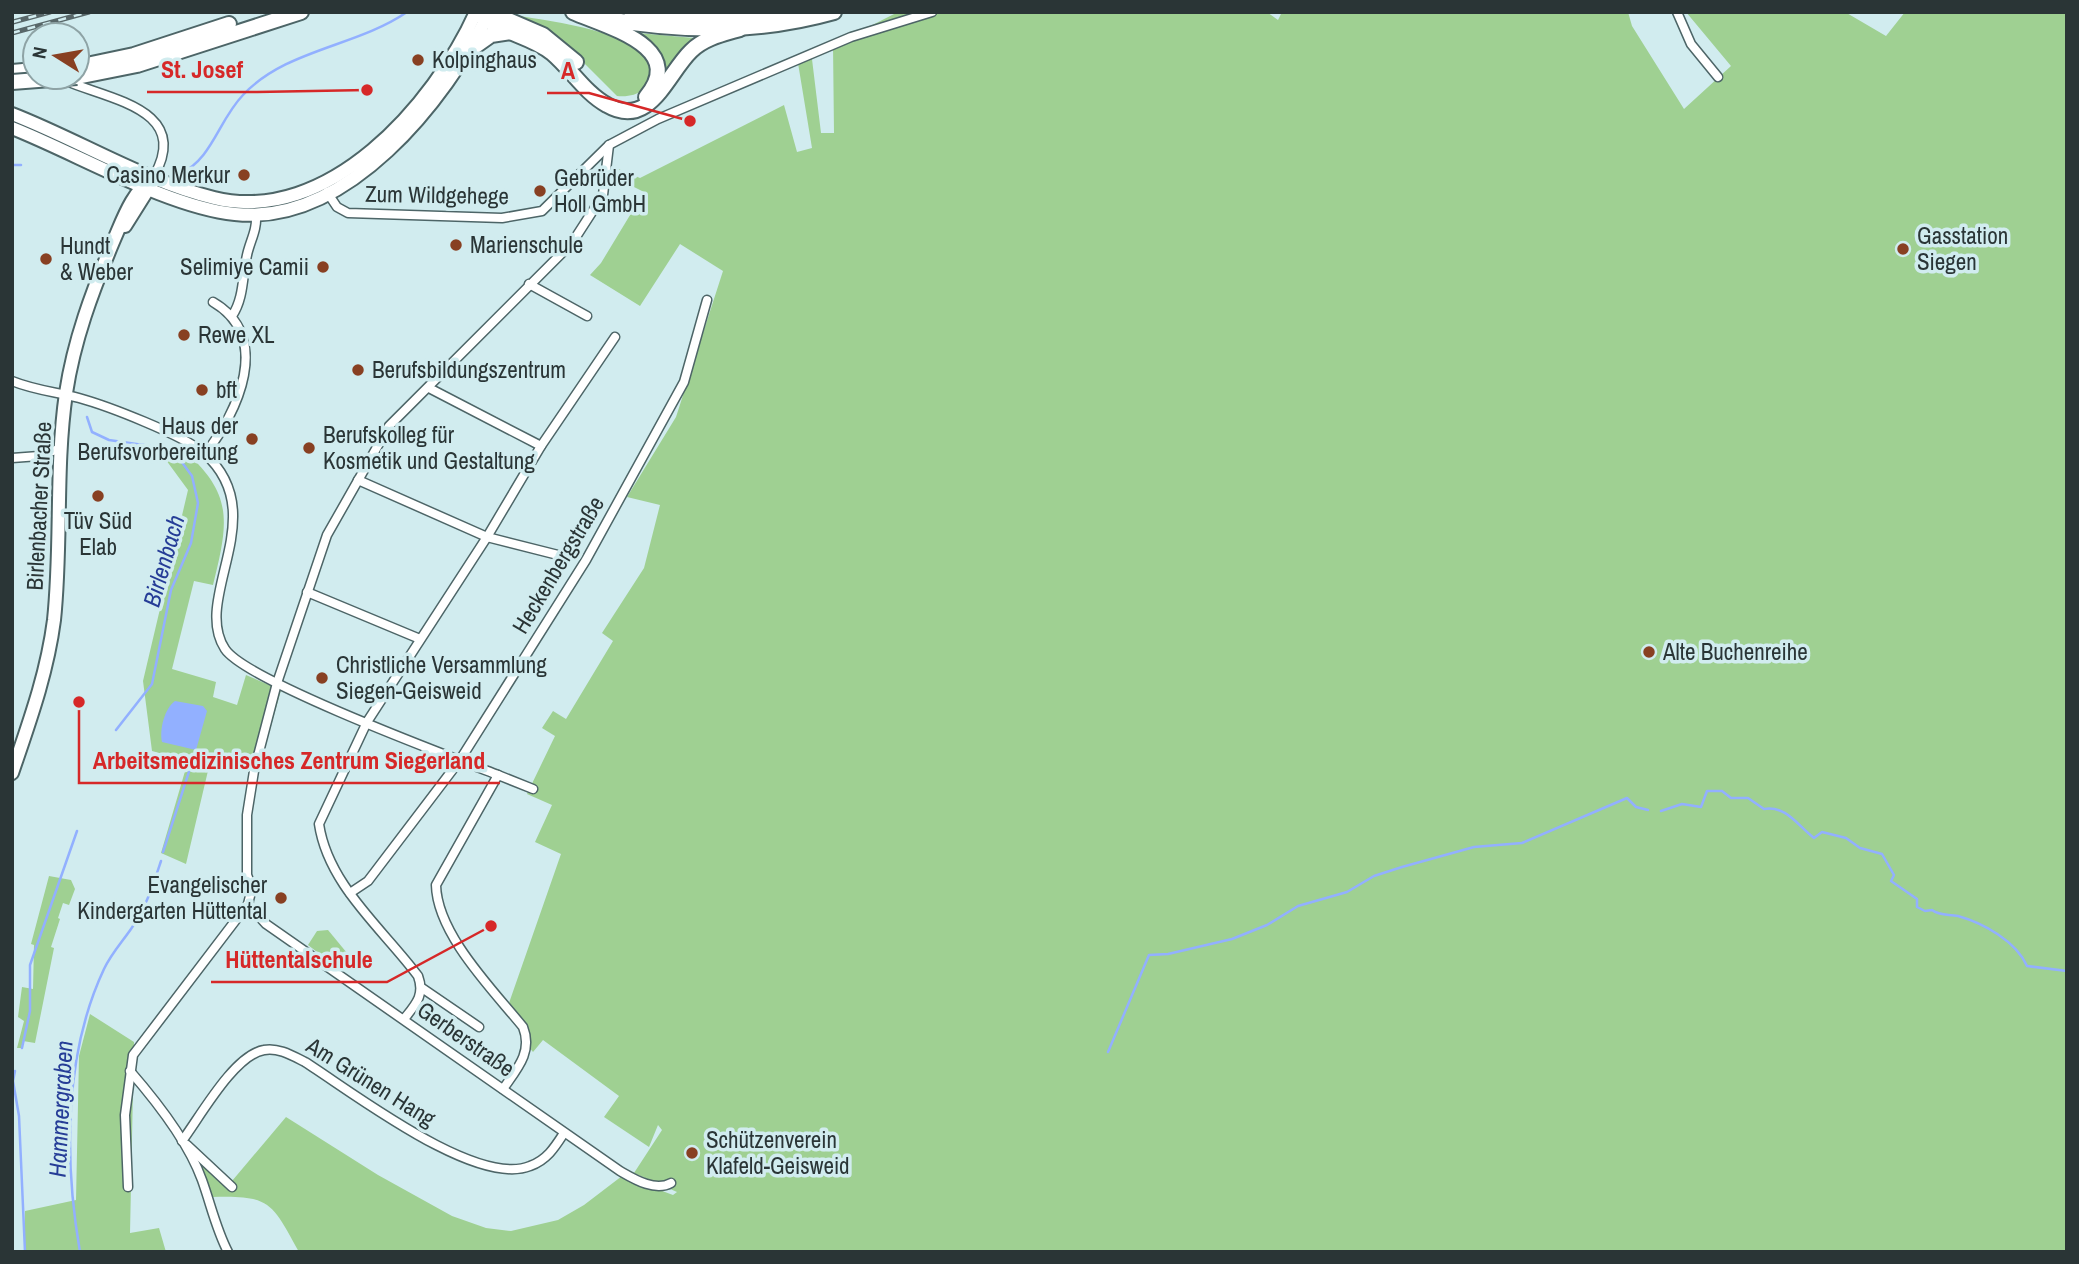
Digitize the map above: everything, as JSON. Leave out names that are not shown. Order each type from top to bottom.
[{"type":"highway","points":[[91,64],[146,51],[264,12]]},
{"type":"highway","points":[[12,82],[113,71],[301,12]]},
{"type":"highway","points":[[573,12],[666,28],[740,29],[789,23],[834,12]]},
{"type":"highway","points":[[483,14],[524,26],[558,45],[598,87],[619,101],[636,103],[645,98],[655,86],[657,65],[652,52],[635,38],[573,12]]},
{"type":"highway","points":[[631,12],[716,19],[788,12]]},
{"type":"highway","points":[[483,14],[550,52],[595,97],[616,110],[639,110],[650,103],[680,64],[703,42],[740,29]]},
{"type":"highway","points":[[467,52],[491,35],[513,32]]},
{"type":"main road","points":[[12,114],[150,183],[211,210],[256,214],[282,210],[366,169],[404,136],[467,52],[483,14]]},
{"type":"main road","points":[[12,128],[111,170],[150,183],[213,198],[239,202],[286,197],[325,188],[403,121],[439,78],[483,14]]},
{"type":"main road","points":[[111,170],[126,190],[128,206]]},
{"type":"main road","name":"Birlenbacher Straße","points":[[12,774],[42,684],[52,634],[61,448],[66,395],[80,327],[99,272],[128,206],[150,183]]},
{"type":"main road","name":"Birlenbacher Straße","points":[[113,243],[150,183]]},
{"type":"street","name":"Zum Wildgehege","points":[[325,188],[337,208],[348,213],[502,218],[542,211],[609,145],[658,119],[851,37],[932,12]]},
{"type":"street","points":[[1677,12],[1691,44],[1718,77]]},
{"type":"street","points":[[91,91],[137,109],[158,123],[164,140],[164,153],[150,183]]},
{"type":"street","points":[[128,1187],[124,1128],[133,1055],[247,904],[252,888],[247,875],[247,815],[254,771],[277,683],[327,535],[389,426],[572,243],[603,195],[609,145]]},
{"type":"street","points":[[232,316],[243,285],[248,252],[257,229],[256,214]]},
{"type":"street","points":[[529,284],[587,316]]},
{"type":"street","name":"Heckenbergstraße","points":[[350,893],[368,881],[460,760],[586,560],[684,382],[707,300]]},
{"type":"street","points":[[205,453],[214,443],[245,376],[246,346],[232,316],[213,302]]},
{"type":"street","points":[[404,1019],[418,1001],[422,988],[418,976],[369,920],[350,893],[325,845],[319,824],[368,722],[487,537],[541,446],[615,337]]},
{"type":"street","points":[[12,381],[66,395],[181,439],[205,453],[226,485],[234,514],[232,545],[218,611],[218,632],[225,648],[235,659],[277,683],[533,789]]},
{"type":"street","points":[[429,388],[541,446]]},
{"type":"street","points":[[12,458],[39,456],[61,448]]},
{"type":"street","points":[[358,480],[487,537],[558,555]]},
{"type":"street","points":[[307,592],[420,639]]},
{"type":"street","points":[[498,775],[436,885],[438,904],[451,931],[473,966],[523,1027],[527,1036],[525,1055],[503,1089]]},
{"type":"street","name":"Gerberstraße","points":[[247,904],[266,924],[564,1133],[631,1177],[653,1186],[664,1187],[671,1183]]},
{"type":"street","points":[[422,988],[479,1027]]},
{"type":"street","name":"Am Grünen Hang","points":[[182,1141],[236,1067],[250,1054],[266,1049],[286,1053],[305,1062],[422,1138],[460,1158],[478,1163],[527,1168],[551,1153],[564,1133]]},
{"type":"street","points":[[130,1071],[182,1141],[202,1179],[209,1209],[229,1252]]},
{"type":"street","points":[[182,1141],[232,1186]]},
{"type":"green space","points":[[898,12],[1267,12],[1278,20],[1282,12],[1628,12],[1632,26],[1684,109],[1731,66],[1686,12],[1845,12],[1886,36],[1905,12],[2067,12],[2067,1252],[299,1252],[282,1222],[268,1205],[247,1198],[212,1197],[189,1160],[199,1150],[232,1181],[286,1117],[378,1175],[452,1216],[486,1228],[511,1231],[558,1220],[584,1205],[622,1176],[673,1195],[677,1192],[634,1173],[662,1130],[658,1125],[649,1147],[604,1117],[619,1096],[543,1040],[533,1052],[524,1041],[509,1003],[561,854],[535,842],[552,805],[527,794],[555,736],[542,728],[553,711],[566,719],[613,641],[602,633],[644,568],[660,505],[627,497],[676,417],[723,271],[680,244],[640,306],[590,275],[601,263],[644,192],[614,177],[616,168],[640,178],[784,105],[797,152],[812,148],[797,57],[811,51],[821,133],[834,133],[833,45]]},
{"type":"green space","points":[[519,16],[590,29],[630,44],[648,59],[651,78],[647,86],[630,96],[617,96],[563,42]]},
{"type":"green space","points":[[638,33],[694,38],[682,48],[664,74],[661,73],[655,48]]},
{"type":"green space","points":[[180,447],[198,463],[210,479],[223,509],[224,525],[213,585],[194,581],[172,669],[216,682],[213,697],[237,705],[246,675],[281,690],[259,769],[211,758],[186,864],[161,853],[188,761],[152,751],[143,681],[188,490],[166,460]]},
{"type":"green space","points":[[49,876],[71,880],[75,889],[69,905],[63,903],[58,918],[60,919],[51,947],[54,948],[35,1043],[23,1041],[21,1048],[17,1048],[24,1021],[18,1017],[22,987],[33,989],[34,945],[31,944]]},
{"type":"green space","points":[[328,930],[347,953],[330,962],[308,945],[317,931]]},
{"type":"green space","points":[[90,1014],[134,1042],[130,1233],[159,1228],[166,1252],[24,1252],[25,1211],[76,1200],[79,1056]]},
{"type":"water","points":[[175,701],[203,706],[207,711],[196,750],[162,742],[164,719]]},
{"type":"waterway","name":"Birlenbach","points":[[180,174],[200,159],[234,105],[260,80],[300,58],[387,24],[407,12]]},
{"type":"waterway","points":[[12,165],[21,165]]},
{"type":"waterway","name":"Birlenbach","points":[[87,417],[92,432],[109,440],[157,447],[181,461],[192,476],[198,503],[191,543],[171,590],[152,684],[116,730]]},
{"type":"waterway","name":"Hammergraben","points":[[163,852],[196,750]]},
{"type":"waterway","points":[[1661,811],[1682,804],[1701,807],[1707,791],[1722,791],[1731,798],[1748,798],[1764,809],[1779,810],[1814,838],[1822,832],[1846,838],[1860,848],[1882,854],[1894,875],[1891,881],[1917,899],[1917,907],[1925,911],[1958,916],[1988,928],[2007,941],[2027,966],[2067,971]]},
{"type":"waterway","points":[[1108,1052],[1149,955],[1168,954],[1232,939],[1267,925],[1298,906],[1347,892],[1374,876],[1474,847],[1522,843],[1627,798],[1636,807],[1648,810]]},
{"type":"waterway","name":"Birlenbach","points":[[22,1048],[30,1011],[30,965],[77,831]]},
{"type":"waterway","name":"Hammergraben","points":[[80,1252],[71,1181],[70,1144],[71,1108],[81,1036],[104,969],[141,913],[161,861]]},
{"type":"waterway","name":"Birlenbach","points":[[15,1071],[13,1081],[19,1116],[25,1252]]},
{"type":"railway","points":[[13,22],[50,12]]},
{"type":"railway","points":[[12,33],[89,12]]},
{"type":"place","name":"Kolpinghaus","points":[[418,60]]},
{"type":"place","name":"St. Josef","points":[[367,90]]},
{"type":"place","name":"A","points":[[690,121]]},
{"type":"place","name":"Casino Merkur","points":[[244,175]]},
{"type":"place","name":"Gebrüder Holl GmbH","points":[[540,191]]},
{"type":"place","name":"Marienschule","points":[[456,245]]},
{"type":"place","name":"Gasstation Siegen","points":[[1903,249]]},
{"type":"place","name":"Hundt & Weber","points":[[46,259]]},
{"type":"place","name":"Selimiye Camii","points":[[323,267]]},
{"type":"place","name":"Rewe XL","points":[[184,335]]},
{"type":"place","name":"Berufsbildungszentrum","points":[[358,370]]},
{"type":"place","name":"bft","points":[[202,390]]},
{"type":"place","name":"Haus der Berufsvorbereitung","points":[[252,439]]},
{"type":"place","name":"Berufskolleg für Kosmetik und Gestaltung","points":[[309,448]]},
{"type":"place","name":"Tüv Süd Elab","points":[[98,496]]},
{"type":"place","name":"Alte Buchenreihe","points":[[1649,652]]},
{"type":"place","name":"Christliche Versammlung Siegen-Geisweid","points":[[322,678]]},
{"type":"place","name":"Arbeitsmedizinisches Zentrum Siegerland","points":[[79,702]]},
{"type":"place","name":"Evangelischer Kindergarten Hüttental","points":[[281,898]]},
{"type":"place","name":"Hüttentalschule","points":[[491,926]]},
{"type":"place","name":"Schützenverein Klafeld-Geisweid","points":[[692,1153]]}]
